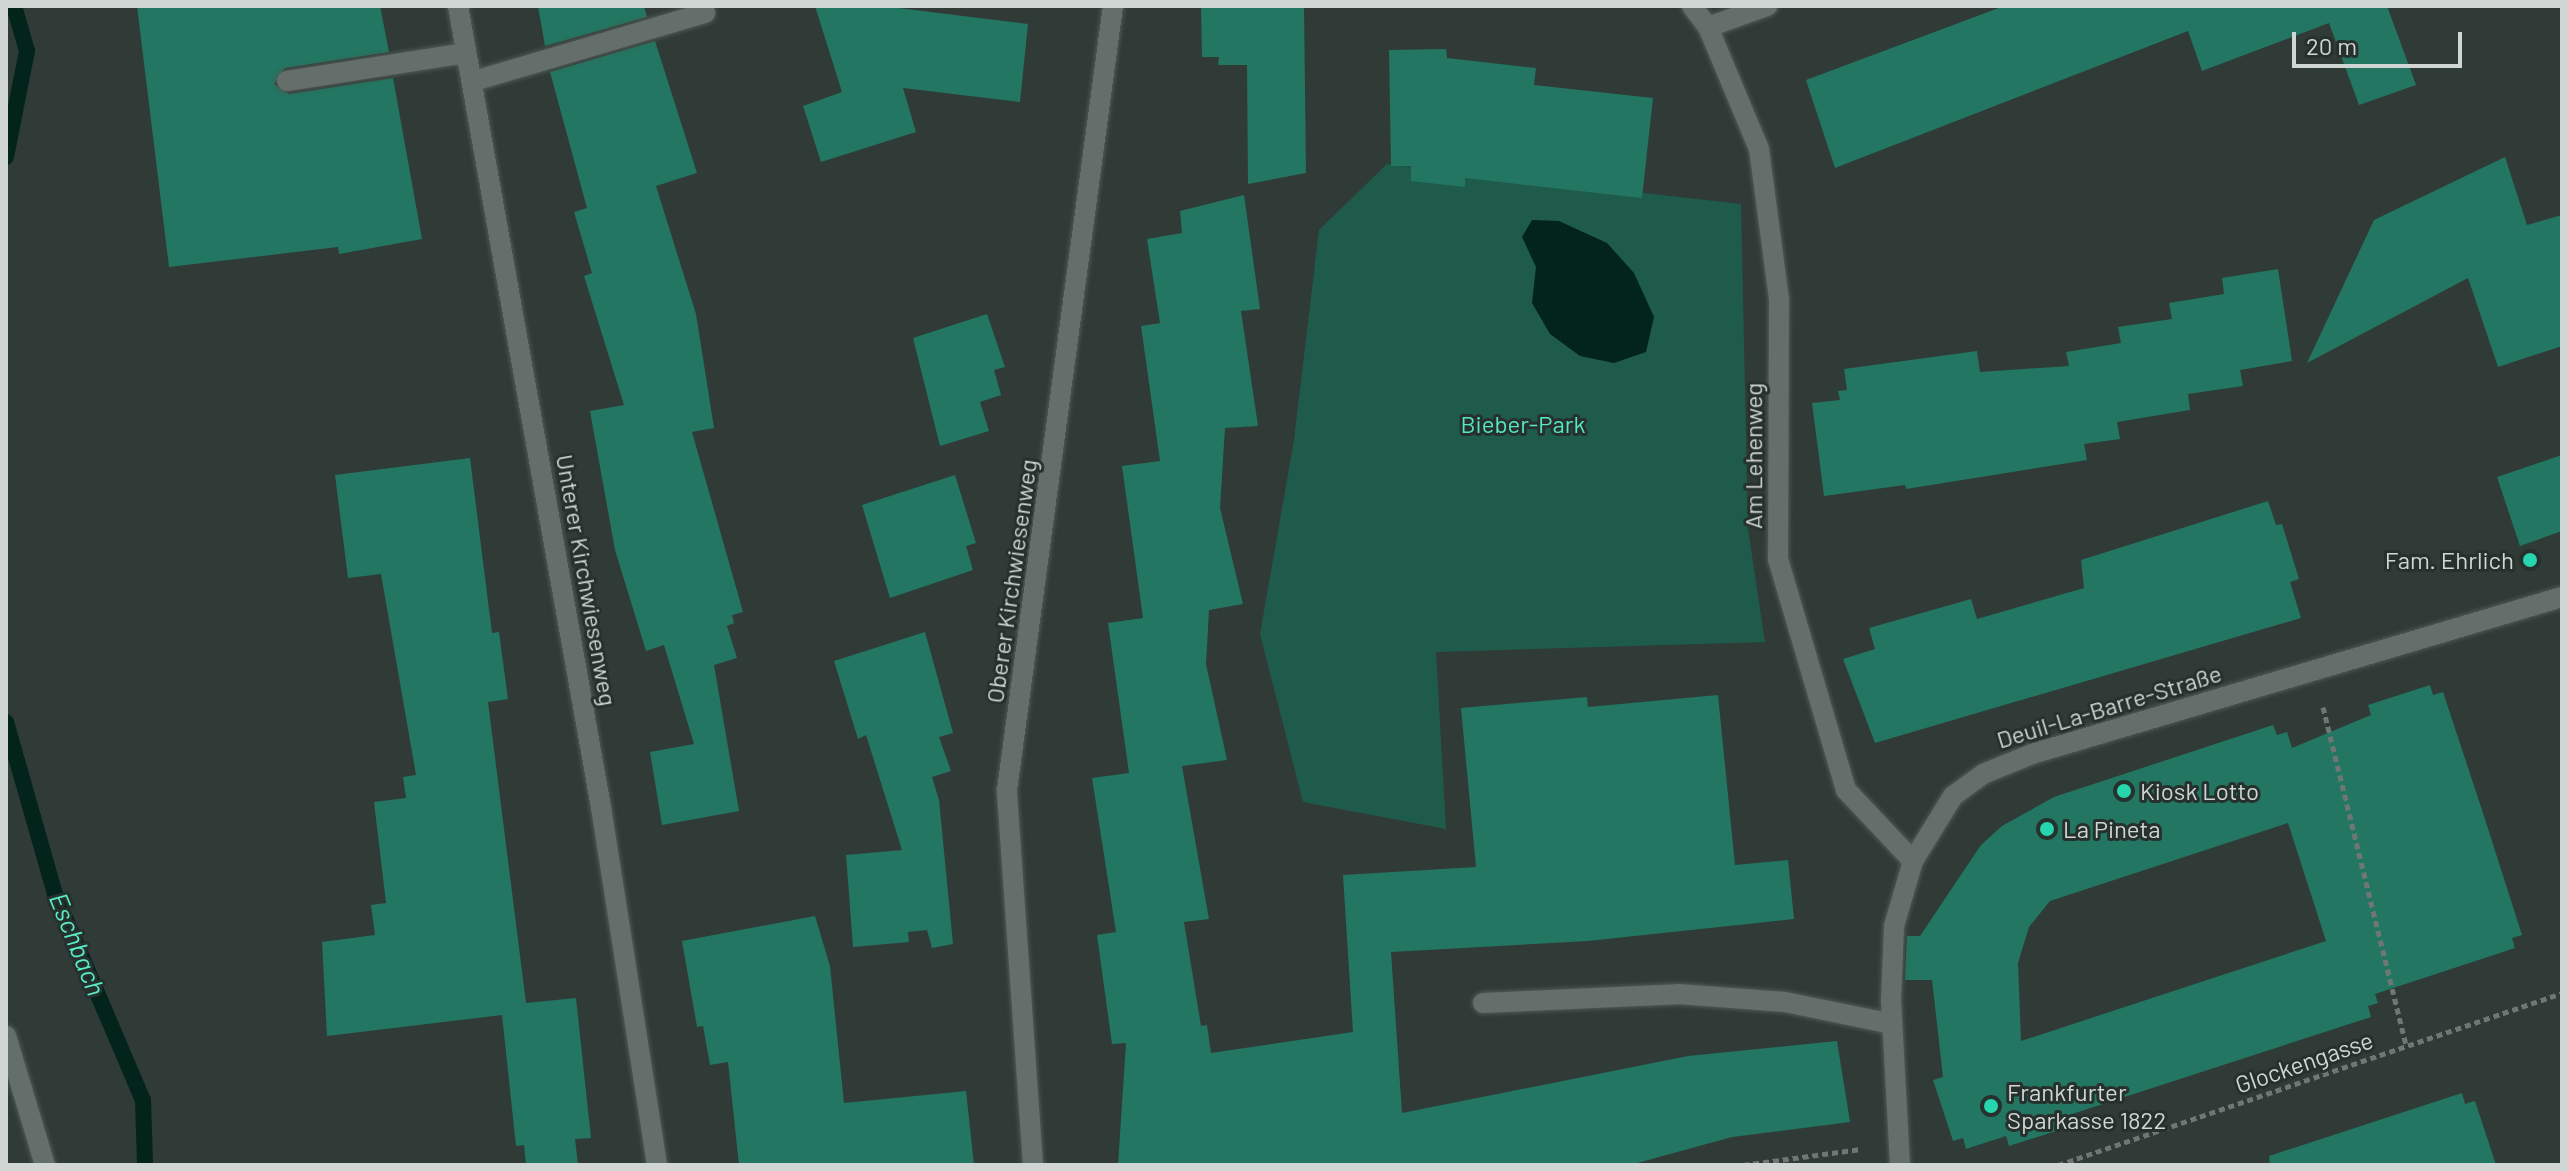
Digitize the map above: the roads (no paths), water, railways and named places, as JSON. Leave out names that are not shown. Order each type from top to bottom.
[{"type":"street","name":"Unterer Kirchwiesenweg","points":[[458,6],[474,81],[601,807],[657,1165]]},
{"type":"street","name":"Oberer Kirchwiesenweg","points":[[1033,1165],[1007,790],[1113,6]]},
{"type":"street","name":"Am Lehenweg","points":[[1692,6],[1708,27],[1759,149],[1779,298],[1778,559],[1846,790],[1913,861]]},
{"type":"street","points":[[1708,27],[1767,6]]},
{"type":"street","points":[[474,81],[705,13]]},
{"type":"street","points":[[287,81],[466,53]]},
{"type":"street","name":"Deuil-La-Barre-Straße","points":[[1900,1165],[1892,1024],[1894,926],[1913,861],[1953,796],[1983,774],[2562,597]]},
{"type":"street","points":[[1483,1003],[1678,994],[1785,1002],[1892,1024]]},
{"type":"street","points":[[6,1036],[45,1165]]},
{"type":"waterway","name":"Eschbach","points":[[6,157],[27,51],[14,6]]},
{"type":"waterway","name":"Eschbach","points":[[6,722],[55,894],[143,1100],[145,1165]]},
{"type":"place","name":"Fam. Ehrlich","points":[[2530,560]]},
{"type":"place","name":"Kiosk Lotto","points":[[2124,791]]},
{"type":"place","name":"La Pineta","points":[[2047,829]]},
{"type":"place","name":"Frankfurter Sparkasse 1822","points":[[1991,1106]]},
{"type":"park label","name":"Bieber-Park","points":[[1523,424]]}]
